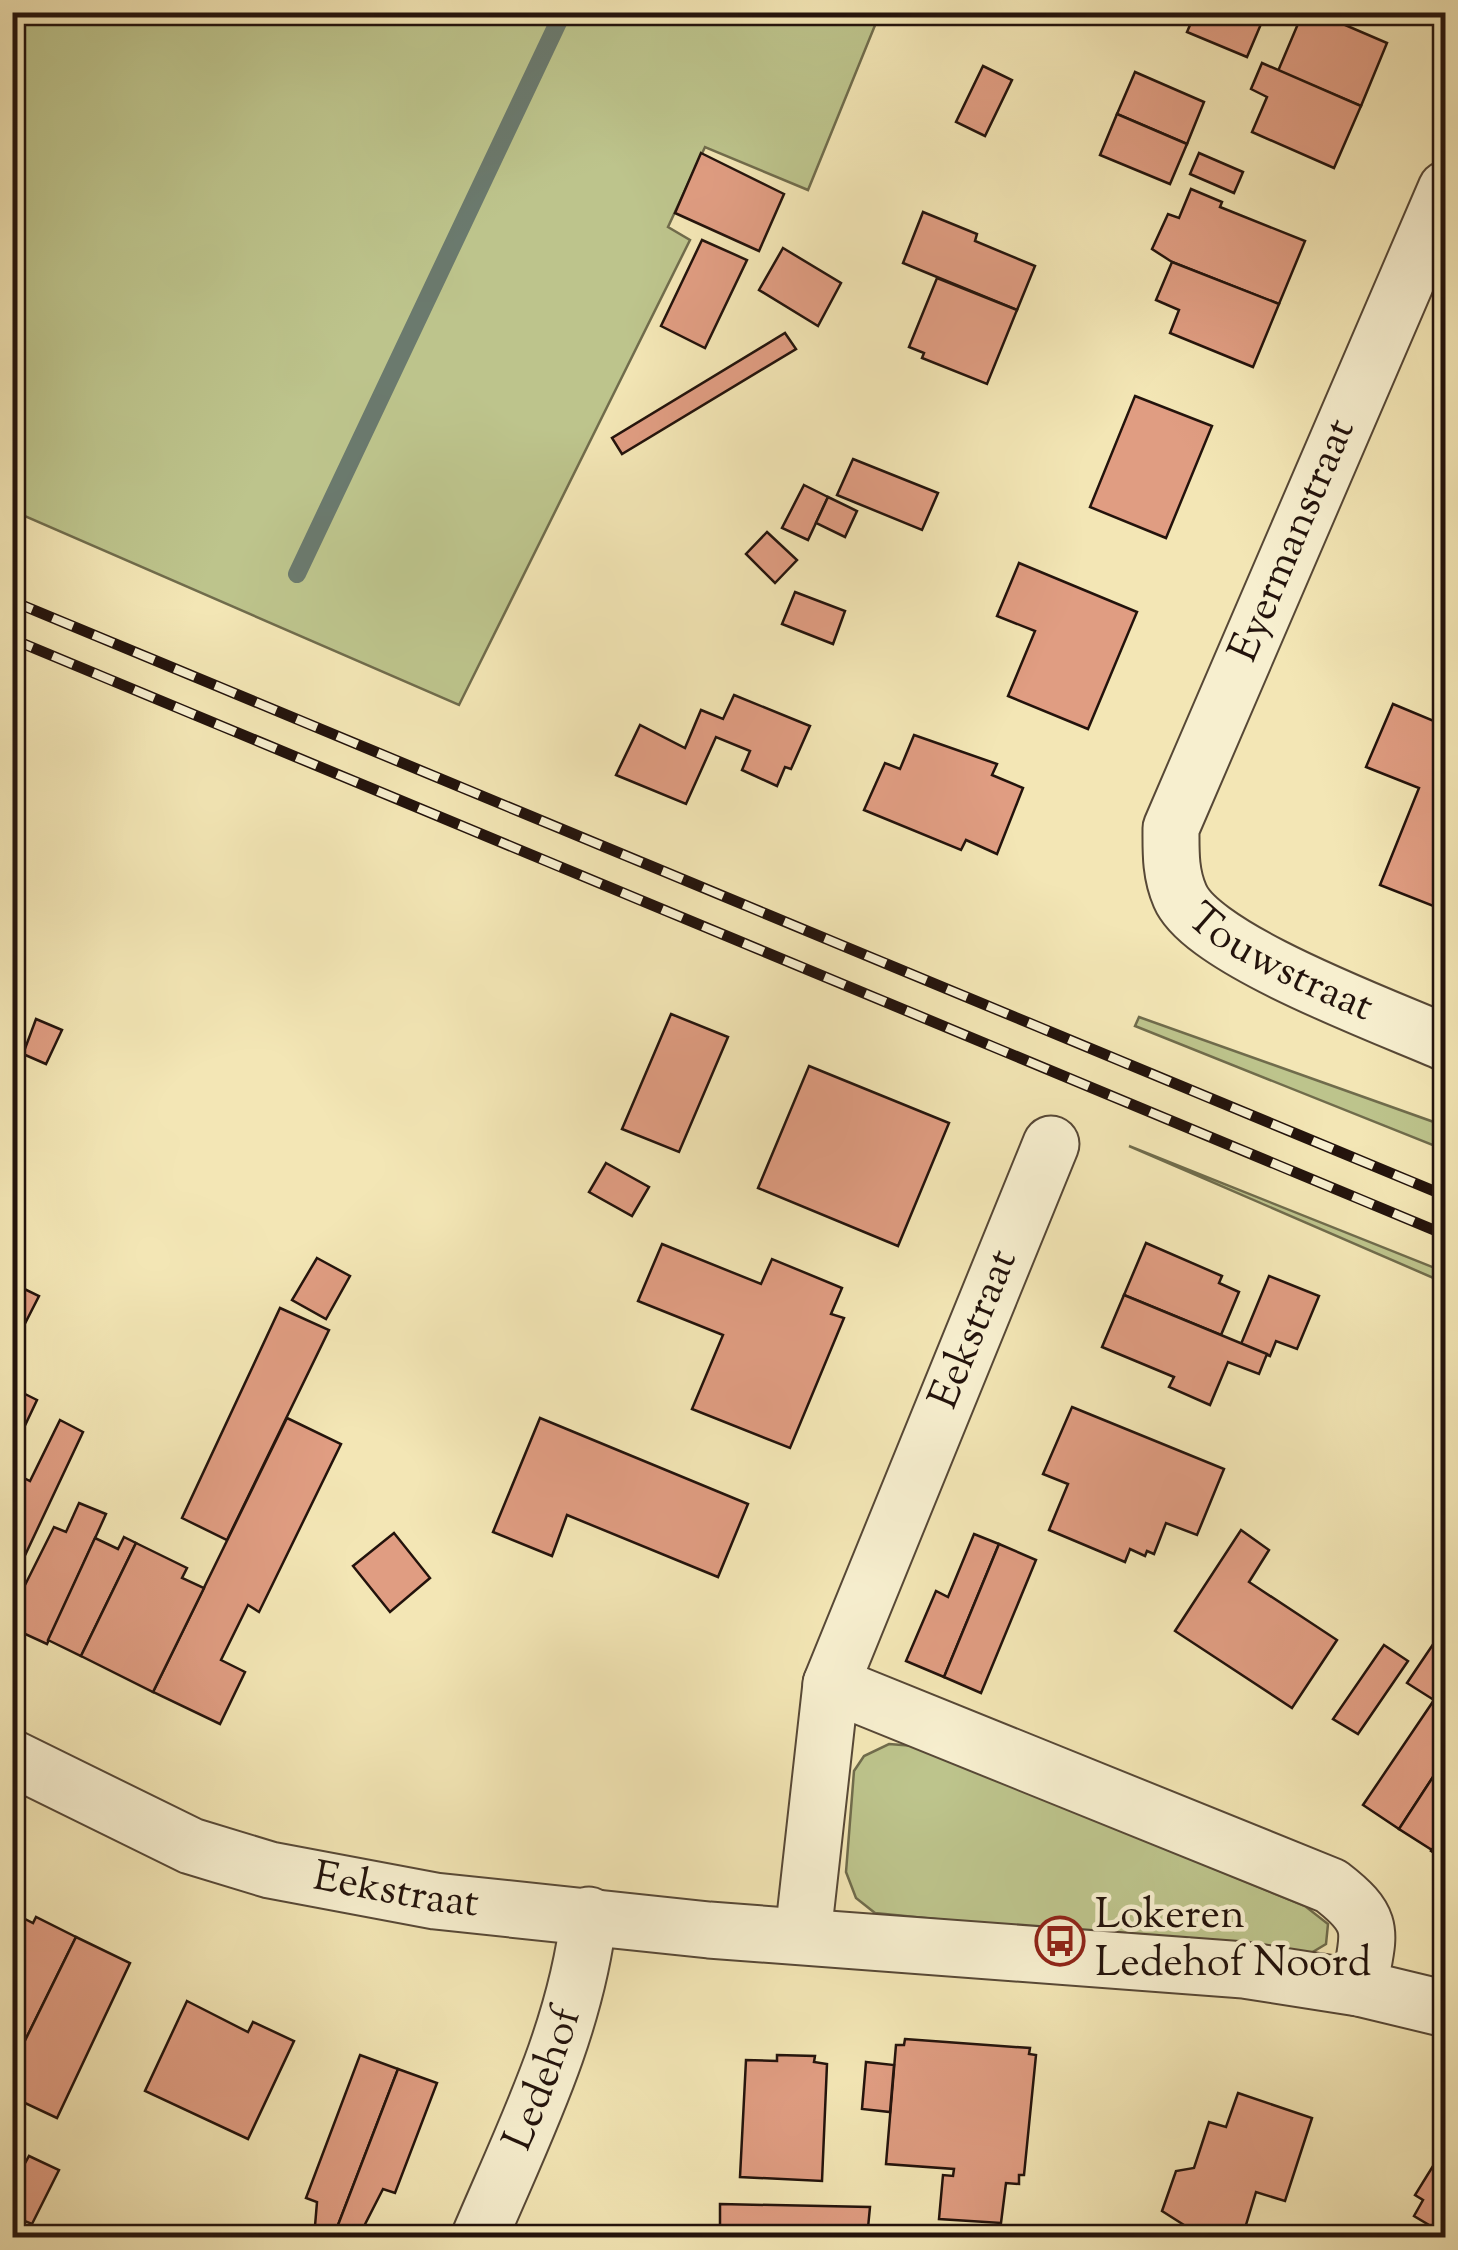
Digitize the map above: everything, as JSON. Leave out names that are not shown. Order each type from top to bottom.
[{"type":"street","name":"Eyermanstraat","points":[[1180,898],[1170,864],[1171,828],[1446,189]]},
{"type":"street","name":"Touwstraat","points":[[1180,898],[1204,928],[1242,950],[1446,1043]]},
{"type":"street","name":"Eekstraat","points":[[803,1935],[831,1684],[1051,1144]]},
{"type":"street","points":[[831,1684],[1331,1886],[1360,1908],[1368,1932],[1359,1988]]},
{"type":"street","name":"Eekstraat","points":[[12,1758],[192,1846],[270,1870],[435,1901],[709,1930],[1244,1970],[1359,1988],[1446,2010]]},
{"type":"street","name":"Ledehof","points":[[479,2238],[562,2045],[590,1915]]},
{"type":"green space","points":[[12,13],[880,13],[808,190],[705,147],[668,227],[690,240],[459,705],[13,511]]},
{"type":"green space","points":[[1139,1017],[1445,1126],[1445,1150],[1135,1026]]},
{"type":"green space","points":[[1129,1146],[1445,1272],[1445,1283]]},
{"type":"green space","points":[[889,1744],[915,1746],[1305,1906],[1328,1924],[1326,1944],[1306,1956],[875,1913],[856,1898],[846,1872],[854,1771],[864,1756]]},
{"type":"building","points":[[1162,12],[1252,12],[1264,17],[1247,57],[1187,32],[1190,25]]},
{"type":"building","points":[[1303,12],[1315,12],[1387,43],[1361,106],[1278,71]]},
{"type":"building","points":[[1262,63],[1361,106],[1334,168],[1252,132],[1267,97],[1251,89]]},
{"type":"building","points":[[983,66],[1012,80],[985,136],[956,122]]},
{"type":"building","points":[[1135,72],[1204,102],[1187,144],[1117,114]]},
{"type":"building","points":[[1117,114],[1187,144],[1170,184],[1100,155]]},
{"type":"building","points":[[701,153],[784,194],[759,251],[675,213]]},
{"type":"building","points":[[1199,153],[1243,172],[1234,193],[1190,174]]},
{"type":"building","points":[[1191,189],[1222,202],[1220,207],[1305,241],[1279,304],[1172,262],[1152,249],[1168,214],[1179,218]]},
{"type":"building","points":[[923,212],[977,234],[975,241],[1035,266],[1017,310],[903,263]]},
{"type":"building","points":[[702,240],[747,260],[705,348],[661,326]]},
{"type":"building","points":[[783,248],[841,283],[818,326],[759,290]]},
{"type":"building","points":[[1172,262],[1279,304],[1253,367],[1170,333],[1179,310],[1156,300]]},
{"type":"building","points":[[937,278],[1017,310],[987,384],[922,358],[924,353],[909,347]]},
{"type":"building","points":[[785,333],[796,349],[622,454],[612,438]]},
{"type":"building","points":[[1135,396],[1212,426],[1166,538],[1090,507]]},
{"type":"building","points":[[853,459],[938,493],[922,530],[837,495]]},
{"type":"building","points":[[804,485],[828,497],[808,540],[782,528]]},
{"type":"building","points":[[828,497],[857,511],[845,537],[816,523]]},
{"type":"building","points":[[767,532],[797,560],[775,583],[746,554]]},
{"type":"building","points":[[1019,563],[1137,612],[1088,729],[1008,696],[1035,631],[997,616]]},
{"type":"building","points":[[795,592],[845,611],[833,644],[782,624]]},
{"type":"building","points":[[734,695],[810,726],[791,769],[785,767],[777,786],[742,770],[750,751],[716,737],[686,804],[616,775],[640,725],[685,748],[701,710],[723,719]]},
{"type":"building","points":[[1393,704],[1446,726],[1446,911],[1380,885],[1419,788],[1366,767]]},
{"type":"building","points":[[914,735],[997,764],[992,775],[1023,788],[997,854],[966,840],[961,850],[864,810],[885,763],[900,769]]},
{"type":"building","points":[[671,1014],[728,1037],[679,1152],[622,1129]]},
{"type":"building","points":[[36,1019],[62,1030],[46,1064],[23,1054]]},
{"type":"building","points":[[809,1066],[949,1123],[898,1246],[758,1188]]},
{"type":"building","points":[[606,1163],[649,1187],[632,1216],[589,1192]]},
{"type":"building","points":[[1146,1243],[1222,1276],[1219,1283],[1239,1292],[1221,1335],[1124,1295]]},
{"type":"building","points":[[662,1244],[761,1284],[772,1259],[842,1288],[831,1314],[844,1318],[790,1448],[692,1409],[723,1335],[638,1301]]},
{"type":"building","points":[[317,1258],[350,1276],[326,1319],[292,1300]]},
{"type":"building","points":[[1269,1276],[1319,1296],[1297,1349],[1276,1341],[1270,1356],[1241,1344]]},
{"type":"building","points":[[12,1283],[39,1296],[12,1349]]},
{"type":"building","points":[[1124,1295],[1267,1354],[1259,1374],[1228,1362],[1210,1405],[1169,1387],[1174,1377],[1102,1347]]},
{"type":"building","points":[[280,1308],[329,1330],[227,1540],[182,1518]]},
{"type":"building","points":[[15,1389],[37,1400],[12,1453],[12,1393]]},
{"type":"building","points":[[1072,1407],[1224,1469],[1197,1535],[1166,1523],[1154,1554],[1147,1551],[1145,1556],[1130,1549],[1125,1562],[1049,1530],[1068,1484],[1043,1474]]},
{"type":"building","points":[[287,1418],[341,1444],[259,1612],[248,1605],[221,1660],[245,1672],[220,1724],[153,1692]]},
{"type":"building","points":[[540,1418],[748,1504],[718,1577],[567,1515],[552,1556],[493,1532]]},
{"type":"building","points":[[60,1420],[83,1432],[12,1583],[12,1472],[30,1481]]},
{"type":"building","points":[[79,1503],[106,1514],[47,1644],[12,1628],[12,1611],[54,1527],[66,1532]]},
{"type":"building","points":[[1241,1530],[1269,1550],[1249,1582],[1337,1640],[1292,1708],[1175,1631]]},
{"type":"building","points":[[394,1533],[430,1578],[390,1612],[353,1566]]},
{"type":"building","points":[[974,1534],[999,1544],[944,1677],[906,1661],[936,1591],[948,1597]]},
{"type":"building","points":[[124,1537],[136,1543],[81,1656],[48,1640],[95,1538],[118,1549]]},
{"type":"building","points":[[136,1543],[187,1568],[182,1578],[204,1588],[153,1692],[81,1656]]},
{"type":"building","points":[[999,1544],[1036,1560],[981,1693],[944,1677]]},
{"type":"building","points":[[1440,1634],[1446,1638],[1446,1757],[1399,1829],[1363,1805],[1434,1700],[1407,1683]]},
{"type":"building","points":[[1384,1645],[1408,1661],[1358,1734],[1333,1719]]},
{"type":"building","points":[[1446,1757],[1446,1830],[1432,1850],[1399,1829]]},
{"type":"building","points":[[1446,1830],[1446,1861],[1431,1851]]},
{"type":"building","points":[[21,1917],[33,1923],[36,1917],[76,1937],[12,2067],[12,1934]]},
{"type":"building","points":[[76,1937],[130,1963],[57,2118],[12,2097],[12,2067]]},
{"type":"building","points":[[187,2001],[248,2032],[253,2022],[294,2041],[248,2139],[145,2091]]},
{"type":"building","points":[[905,2039],[1030,2048],[1029,2054],[1036,2055],[1024,2175],[1019,2175],[1019,2184],[1006,2183],[1001,2223],[939,2219],[943,2175],[953,2176],[954,2169],[886,2164],[896,2045],[904,2045]]},
{"type":"building","points":[[360,2055],[398,2069],[333,2238],[314,2238],[317,2202],[306,2198]]},
{"type":"building","points":[[777,2055],[815,2056],[814,2062],[827,2064],[822,2181],[740,2177],[746,2060],[777,2061]]},
{"type":"building","points":[[866,2062],[894,2065],[890,2112],[862,2109]]},
{"type":"building","points":[[398,2069],[437,2083],[395,2193],[383,2189],[358,2238],[333,2238]]},
{"type":"building","points":[[1238,2093],[1312,2118],[1285,2201],[1256,2192],[1242,2238],[1180,2238],[1184,2225],[1162,2211],[1176,2171],[1194,2168],[1209,2122],[1226,2127]]},
{"type":"building","points":[[1446,2145],[1446,2235],[1414,2216],[1423,2200],[1415,2195]]},
{"type":"building","points":[[29,2156],[59,2170],[32,2224],[12,2216],[12,2187]]},
{"type":"building","points":[[720,2204],[870,2207],[867,2238],[720,2238]]},
{"type":"waterway","points":[[297,574],[563,12]]},
{"type":"railway","points":[[12,601],[1446,1196]]},
{"type":"railway","points":[[12,639],[1446,1235]]},
{"type":"place","name":"Lokeren Ledehof Noord","points":[[1060,1941]]}]
